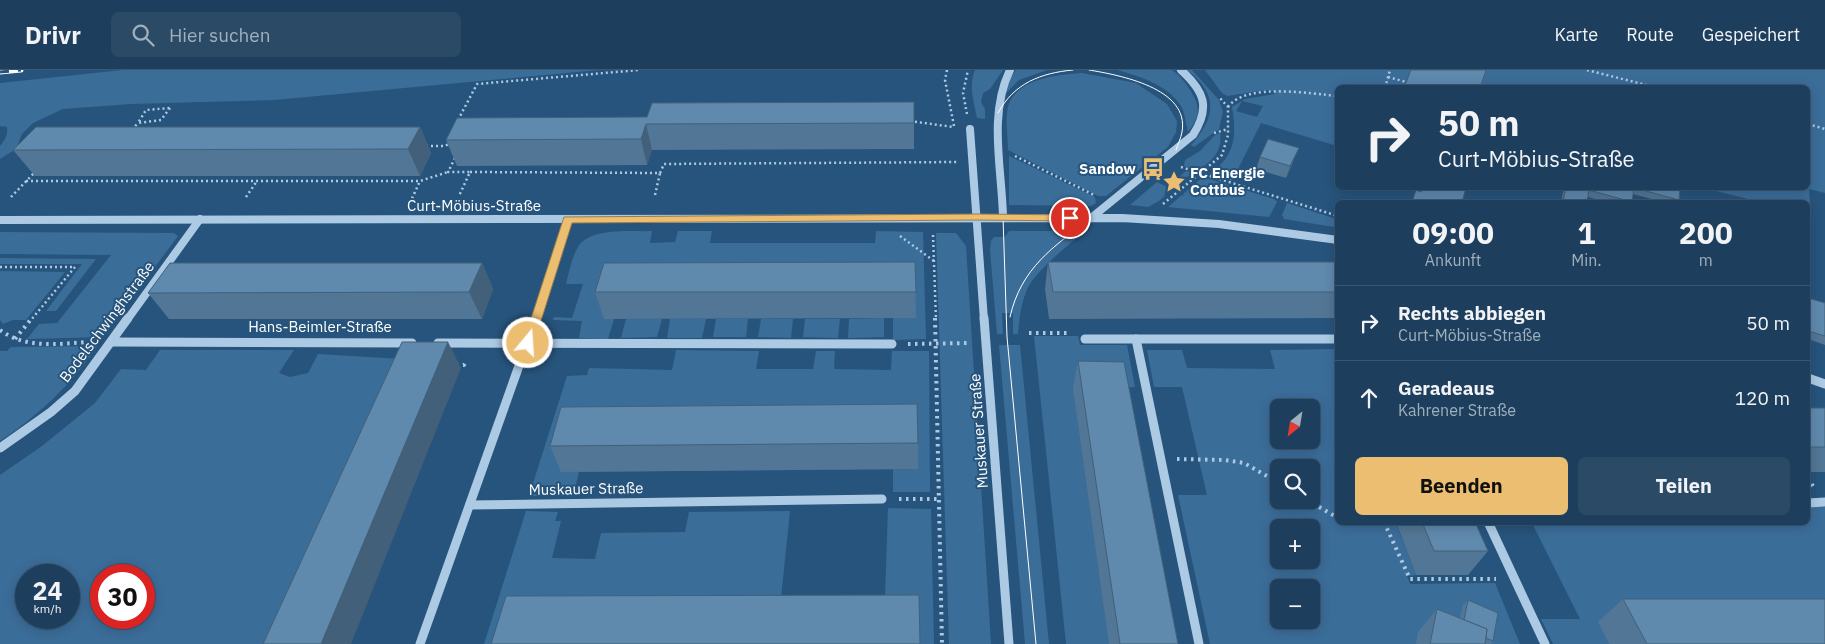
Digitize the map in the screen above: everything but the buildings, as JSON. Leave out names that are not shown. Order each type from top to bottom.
[{"type":"street","points":[[1003,217],[1000,94],[1002,84],[1010,70]]},
{"type":"street","points":[[1091,218],[1193,135],[1201,124],[1205,108],[1203,98],[1194,83],[1181,70]]},
{"type":"street","name":"Muskauer Straße","points":[[970,129],[1009,644]]},
{"type":"street","points":[[978,217],[1145,218],[1220,224],[1335,240]]},
{"type":"street","name":"Curt-Möbius-Straße","points":[[0,220],[568,220],[978,217]]},
{"type":"street","name":"Bodelschwinghstraße","points":[[0,448],[52,412],[75,391],[200,220]]},
{"type":"street","points":[[420,644],[528,343],[568,220]]},
{"type":"street","points":[[1085,339],[1335,339]]},
{"type":"street","points":[[1136,339],[1199,644]]},
{"type":"street","name":"Hans-Beimler-Straße","points":[[111,342],[528,343]]},
{"type":"street","points":[[528,343],[892,344]]},
{"type":"street","points":[[1810,379],[1825,384]]},
{"type":"street","name":"Muskauer Straße","points":[[470,505],[882,499]]},
{"type":"street","points":[[1810,502],[1825,502]]},
{"type":"street","points":[[1489,525],[1545,644]]},
{"type":"path","points":[[456,123],[477,84],[639,70]]},
{"type":"path","points":[[947,70],[945,80],[954,127]]},
{"type":"path","points":[[903,122],[970,129],[963,93],[968,70]]},
{"type":"path","points":[[1386,85],[1390,70]]},
{"type":"path","points":[[1587,70],[1646,85]]},
{"type":"path","points":[[1388,77],[1412,83]]},
{"type":"path","points":[[1145,218],[1222,155],[1228,135],[1228,107],[1235,99],[1252,94],[1274,92],[1335,96]]},
{"type":"path","points":[[127,135],[146,110],[170,108],[161,120],[138,123]]},
{"type":"path","points":[[1810,125],[1825,129]]},
{"type":"path","points":[[424,146],[444,146],[457,140],[448,138]]},
{"type":"path","points":[[1000,149],[1110,203]]},
{"type":"path","points":[[448,172],[456,155]]},
{"type":"path","points":[[655,196],[664,164],[973,162]]},
{"type":"path","points":[[1179,166],[1335,215]]},
{"type":"path","points":[[11,197],[38,168]]},
{"type":"path","points":[[26,181],[420,181],[448,172],[660,173]]},
{"type":"path","points":[[458,196],[470,172]]},
{"type":"path","points":[[246,197],[257,181]]},
{"type":"path","points":[[403,219],[420,181]]},
{"type":"path","points":[[932,230],[937,344],[938,499],[942,644]]},
{"type":"path","points":[[898,235],[934,261]]},
{"type":"path","points":[[0,267],[75,267],[14,339]]},
{"type":"path","points":[[0,330],[14,339],[39,343],[111,342]]},
{"type":"path","points":[[1029,333],[1074,333]]},
{"type":"path","points":[[892,344],[970,343]]},
{"type":"path","points":[[1161,459],[1216,459],[1244,463],[1270,478]]},
{"type":"path","points":[[882,499],[938,499]]},
{"type":"path","points":[[1320,508],[1335,516]]},
{"type":"path","points":[[1385,525],[1410,579],[1499,579]]},
{"type":"shaded area","points":[[123,70],[599,70],[274,100],[131,104],[63,109],[33,123],[22,134],[16,149],[0,159],[0,146],[6,137],[7,127],[0,126],[0,83]]},
{"type":"shaded area","points":[[975,70],[1003,70],[990,89],[983,93],[981,102],[985,109],[985,119],[977,118],[973,100],[972,82]]},
{"type":"shaded area","points":[[1016,70],[1047,70],[1019,80],[1006,93],[1010,79]]},
{"type":"shaded area","points":[[1117,70],[1171,70],[1178,75],[1188,87],[1197,104],[1198,110],[1193,126],[1188,132],[1181,106],[1169,92],[1143,78]]},
{"type":"shaded area","points":[[1187,70],[1192,70],[1219,100],[1223,112],[1219,129],[1194,147],[1191,145],[1205,125],[1209,116],[1210,106],[1205,88]]},
{"type":"shaded area","points":[[1205,70],[1825,70],[1825,193],[1810,189],[1810,85],[1335,85],[1335,145],[1261,123],[1232,181],[1209,174],[1224,160],[1232,145],[1234,118],[1232,107],[1245,99],[1275,94],[1273,91],[1266,90],[1227,96],[1222,93]],"holes":[[[1242,101],[1263,106],[1257,117],[1236,111]]]},
{"type":"shaded area","points":[[1082,73],[1136,83],[1167,104],[1177,121],[1176,132],[1168,147],[1106,196],[1098,196],[1008,150],[1007,112],[1012,97],[1029,84],[1039,80]]},
{"type":"shaded area","points":[[1220,133],[1220,145],[1212,160],[1197,170],[1184,166],[1185,160],[1200,151],[1215,135]]},
{"type":"shaded area","points":[[1009,156],[1095,197],[1096,203],[1091,206],[1009,205]]},
{"type":"shaded area","points":[[1186,171],[1192,173],[1159,201],[1148,207],[1130,205],[1157,182],[1167,187]]},
{"type":"shaded area","points":[[1203,177],[1274,199],[1277,202],[1269,217],[1168,207]]},
{"type":"shaded area","points":[[1712,190],[1809,190],[1810,200],[1752,200]]},
{"type":"shaded area","points":[[1287,203],[1335,219],[1335,225],[1334,227],[1284,219],[1282,215]]},
{"type":"shaded area","points":[[652,231],[650,243],[675,242],[678,231],[712,231],[710,243],[875,243],[876,231],[923,232],[926,339],[893,340],[893,318],[604,318],[614,319],[608,339],[579,338],[582,321],[553,320],[554,317],[572,318],[583,284],[566,284],[574,255],[584,241],[601,233]]},
{"type":"shaded area","points":[[1009,231],[1066,231],[1079,236],[1050,262],[1029,285],[1022,307],[1018,334],[1013,334],[1013,313],[1002,313],[1003,334],[997,334],[990,250],[991,241],[994,237],[1005,237]]},
{"type":"shaded area","points":[[0,232],[174,233],[178,236],[103,337],[27,339],[39,324],[57,323],[111,255],[0,254]]},
{"type":"shaded area","points":[[936,233],[956,233],[966,246],[991,644],[949,644]]},
{"type":"shaded area","points":[[0,258],[96,259],[56,311],[46,311],[82,264],[0,264]]},
{"type":"shaded area","points":[[0,271],[65,272],[26,320],[13,320],[3,324],[0,320]]},
{"type":"shaded area","points":[[884,318],[884,337],[848,338],[849,319]]},
{"type":"shaded area","points":[[626,319],[662,319],[657,337],[621,338]]},
{"type":"shaded area","points":[[670,319],[706,319],[702,338],[667,338]]},
{"type":"shaded area","points":[[716,319],[748,319],[746,337],[713,337]]},
{"type":"shaded area","points":[[761,319],[793,319],[791,338],[758,337]]},
{"type":"shaded area","points":[[805,319],[840,319],[838,338],[803,337]]},
{"type":"shaded area","points":[[1034,336],[1078,336],[1080,345],[1127,345],[1135,387],[1118,388],[1109,644],[1066,644]]},
{"type":"shaded area","points":[[999,345],[1020,345],[1049,644],[1025,644]]},
{"type":"shaded area","points":[[97,346],[77,373],[41,410],[0,441],[0,351],[7,351],[11,347]]},
{"type":"shaded area","points":[[1335,349],[1335,525],[1397,525],[1416,575],[1407,576],[1410,584],[1495,583],[1520,644],[1210,644],[1178,495],[1207,495],[1182,387],[1154,387],[1147,350],[1182,350],[1187,368],[1275,369],[1270,350]]},
{"type":"shaded area","points":[[160,350],[294,350],[279,373],[290,377],[308,373],[318,354],[401,359],[277,644],[0,644],[0,475],[42,446],[95,403],[121,369],[146,370]]},
{"type":"shaded area","points":[[676,350],[759,351],[756,369],[813,369],[816,351],[835,351],[834,369],[891,370],[892,351],[929,351],[930,492],[893,492],[893,469],[562,472],[579,472],[573,496],[529,496],[567,376],[587,375],[589,368],[672,370]]},
{"type":"shaded area","points":[[1810,507],[1825,507],[1825,622],[1599,622],[1609,644],[1553,644],[1541,619],[1580,619],[1533,525],[1810,525]]},
{"type":"shaded area","points":[[888,508],[931,509],[934,644],[484,644],[526,511],[558,512],[555,521],[561,521],[552,558],[595,559],[601,533],[685,532],[689,512],[790,511],[781,598],[885,598]]},
{"type":"tram line","points":[[998,113],[1012,94],[1030,81],[1061,71],[1073,70]]},
{"type":"tram line","points":[[1089,70],[1134,80],[1150,86],[1164,94],[1175,104],[1182,117],[1182,132],[1176,150]]},
{"type":"tram line","points":[[1003,217],[1007,337],[1036,644]]},
{"type":"tram line","points":[[1010,317],[1015,300],[1030,272],[1052,249],[1091,218]]},
{"type":"railway","points":[[0,72],[21,70]]},
{"type":"place","name":"Sandow","points":[[1153,169]]},
{"type":"place","name":"FC Energie Cottbus","points":[[1174,182]]},
{"type":"route","points":[[528,343],[568,220],[1070,218]]}]
